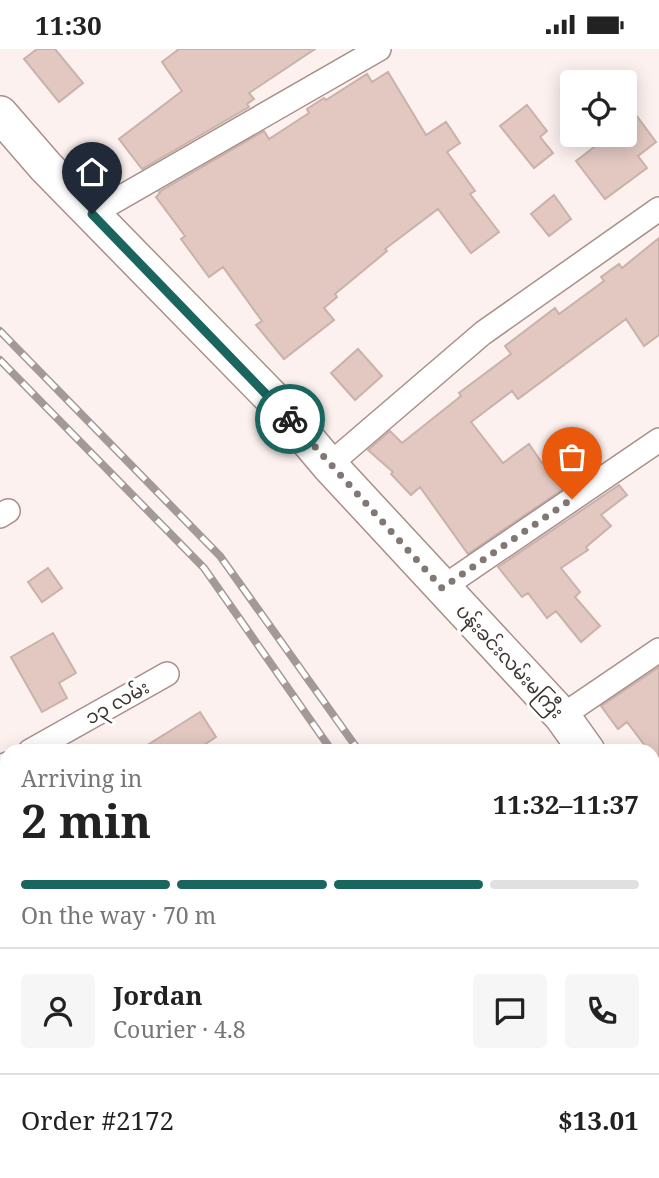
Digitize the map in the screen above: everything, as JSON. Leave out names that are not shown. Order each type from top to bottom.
[{"type":"main road","name":"ပန်းခင်းလမ်းမကြီး","points":[[0,114],[46,167],[274,400],[329,465],[562,716],[582,744]]},
{"type":"street","points":[[92,214],[379,49]]},
{"type":"street","points":[[329,465],[483,333],[659,209]]},
{"type":"street","points":[[442,588],[659,440]]},
{"type":"street","points":[[562,716],[659,650]]},
{"type":"street","name":"၁၃ လမ်း","points":[[42,744],[167,674]]},
{"type":"building","points":[[37,49],[55,49],[83,83],[59,102],[24,59]]},
{"type":"building","points":[[179,49],[315,49],[249,93],[254,99],[247,104],[249,107],[142,169],[119,139],[182,91],[162,62]]},
{"type":"building","points":[[388,72],[426,135],[446,122],[460,143],[447,152],[475,191],[470,194],[499,232],[471,253],[438,209],[385,249],[387,251],[335,294],[337,297],[324,308],[334,320],[284,359],[256,325],[262,321],[223,267],[209,277],[181,239],[185,236],[156,197],[159,192],[264,131],[269,139],[309,113],[307,109],[367,74],[372,82]]},
{"type":"building","points":[[527,105],[547,131],[540,137],[553,153],[534,168],[500,126]]},
{"type":"building","points":[[637,116],[656,142],[638,156],[647,168],[605,199],[576,161],[594,147],[637,147]]},
{"type":"building","points":[[554,195],[571,219],[549,236],[531,214]]},
{"type":"building","points":[[659,238],[659,335],[644,346],[626,319],[518,399],[512,391],[471,422],[503,463],[529,444],[542,463],[579,443],[594,468],[468,554],[420,487],[411,495],[391,474],[393,472],[368,450],[390,431],[402,443],[461,396],[459,393],[511,354],[505,346],[555,308],[559,314],[604,281],[601,277],[619,264],[622,268]]},
{"type":"building","points":[[358,349],[382,376],[355,400],[331,373]]},
{"type":"building","points":[[619,485],[627,495],[601,515],[611,526],[586,547],[588,550],[561,568],[580,592],[575,597],[600,626],[581,642],[556,611],[547,618],[528,593],[522,597],[498,567]]},
{"type":"building","points":[[48,568],[62,588],[42,602],[28,582]]},
{"type":"building","points":[[53,633],[76,673],[59,683],[67,698],[42,712],[11,657]]},
{"type":"building","points":[[659,667],[659,744],[644,744],[627,722],[618,729],[601,706]]},
{"type":"building","points":[[200,712],[216,737],[206,744],[149,744]]},
{"type":"railway","points":[[0,331],[220,556],[354,744]]},
{"type":"railway","points":[[0,360],[204,568],[327,744]]},
{"type":"way so far","points":[[290,419],[442,588],[572,499]]},
{"type":"route","points":[[92,214],[290,419]]}]
